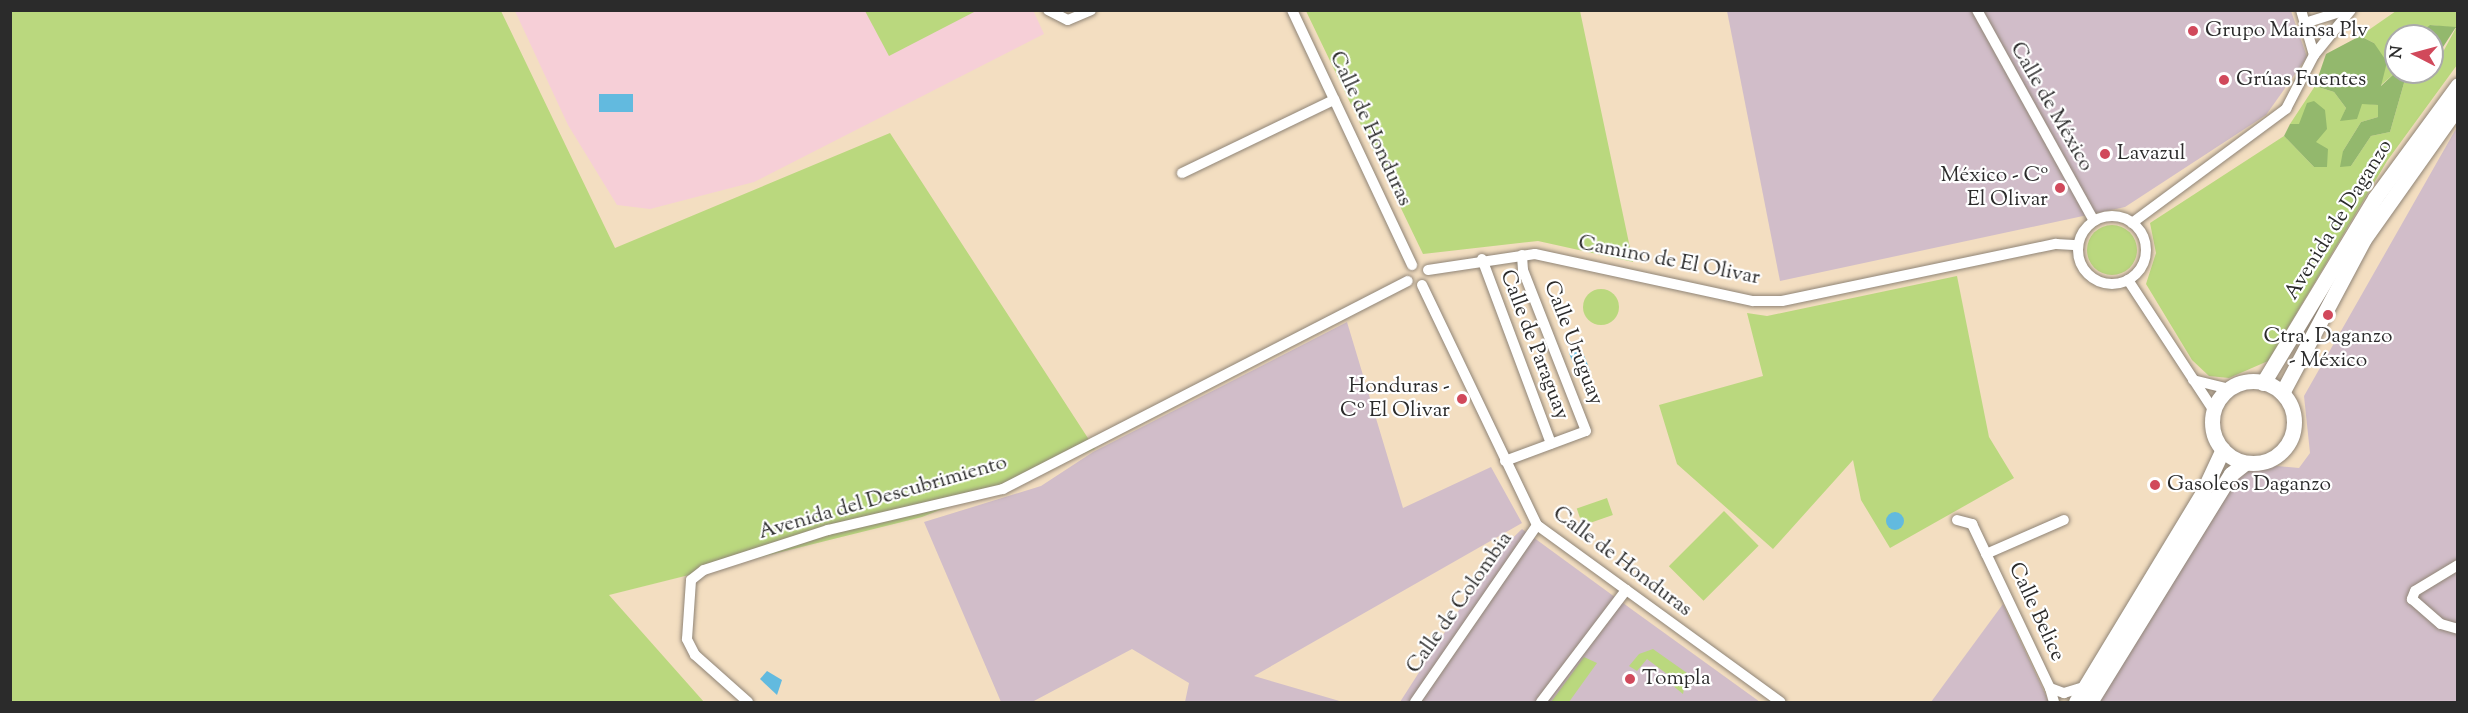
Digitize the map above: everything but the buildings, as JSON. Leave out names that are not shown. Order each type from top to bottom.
[{"type":"main road","name":"Avenida de Daganzo","points":[[2264,383],[2375,198],[2457,85]]},
{"type":"main road","name":"Avenida de Daganzo","points":[[2282,393],[2364,239],[2457,106]]},
{"type":"main road","points":[[2264,383],[2282,393],[2294,420],[2286,448],[2260,463],[2245,463],[2223,449],[2213,431],[2214,411],[2230,389],[2264,383]]},
{"type":"main road","points":[[2076,702],[2214,474],[2223,449]]},
{"type":"main road","points":[[2090,702],[2231,474],[2245,463]]},
{"type":"street","points":[[1048,10],[1068,20],[1091,10]]},
{"type":"street","name":"Calle de Honduras","points":[[1292,10],[1412,265]]},
{"type":"street","name":"Calle de México","points":[[1977,10],[2094,221]]},
{"type":"street","points":[[2301,10],[2314,55]]},
{"type":"street","points":[[2305,23],[2346,10]]},
{"type":"street","points":[[2132,223],[2286,109],[2314,55],[2351,10]]},
{"type":"street","points":[[1182,173],[1334,100]]},
{"type":"street","points":[[2113,216],[2132,223],[2146,252],[2128,280],[2108,284],[2090,276],[2078,245],[2094,221],[2113,216]]},
{"type":"street","name":"Camino de El Olivar","points":[[1428,270],[1482,259],[1522,255],[1782,302],[2056,244],[2078,245]]},
{"type":"street","name":"Calle Uruguay","points":[[1505,461],[1586,431],[1523,270],[1522,255]]},
{"type":"street","name":"Calle de Paraguay","points":[[1482,259],[1551,444]]},
{"type":"street","points":[[1412,265],[1428,270],[1422,285],[1408,280],[1412,265]]},
{"type":"street","name":"Avenida del Descubrimiento","points":[[748,702],[695,655],[687,639],[691,580],[704,570],[828,530],[1003,489],[1408,280]]},
{"type":"street","points":[[2128,280],[2214,411]]},
{"type":"street","name":"Calle de Honduras","points":[[1422,285],[1537,525],[1781,702]]},
{"type":"street","points":[[2193,380],[2230,389]]},
{"type":"street","name":"Calle Belice","points":[[1958,520],[1972,524],[2050,688],[2054,702]]},
{"type":"street","name":"Calle Belice","points":[[1986,554],[2064,520]]},
{"type":"street","name":"Calle de Colombia","points":[[1415,702],[1537,525]]},
{"type":"street","points":[[2457,565],[2415,591],[2412,599],[2441,624],[2457,629]]},
{"type":"street","points":[[1540,702],[1626,590]]},
{"type":"street","name":"Calle Belice","points":[[2050,688],[2064,693],[2087,686]]},
{"type":"shaded area","points":[[1033,10],[1044,34],[754,182],[650,209],[617,205],[568,125],[515,11]]},
{"type":"shaded area","points":[[1727,11],[2291,11],[2307,57],[2266,115],[2125,207],[1780,281]]},
{"type":"shaded area","points":[[2457,127],[2457,702],[2090,702],[2245,463],[2299,468],[2310,453],[2304,396]]},
{"type":"shaded area","points":[[1347,322],[1403,508],[1491,467],[1522,523],[1254,676],[1343,702],[1185,702],[1189,683],[1132,649],[1032,702],[1001,702],[924,522],[1041,486],[1093,452]]},
{"type":"shaded area","points":[[1522,529],[1760,702],[1400,702],[1493,557]]},
{"type":"shaded area","points":[[2003,604],[2049,702],[1931,702]]},
{"type":"green space","points":[[10,11],[501,11],[615,248],[890,133],[1095,449],[922,517],[609,595],[704,702],[11,702]]},
{"type":"green space","points":[[865,11],[976,11],[889,56]]},
{"type":"green space","points":[[1306,11],[1580,11],[1633,262],[1538,241],[1423,254]]},
{"type":"green space","points":[[2396,11],[2457,11],[2457,65],[2444,83],[2444,50],[2456,28],[2444,27],[2444,24],[2384,24],[2384,82],[2380,86],[2374,43],[2360,36]]},
{"type":"green space","points":[[2444,26],[2456,27],[2444,46]]},
{"type":"green space","points":[[2360,36],[2374,43],[2384,58],[2381,86],[2384,83],[2404,84],[2390,132],[2371,136],[2351,166],[2340,167],[2343,151],[2361,122],[2378,117],[2378,105],[2362,104],[2357,119],[2340,121],[2346,108],[2334,92],[2315,86],[2326,54]]},
{"type":"green space","points":[[2404,84],[2443,84],[2387,161],[2268,361],[2229,378],[2209,376],[2192,360],[2146,284],[2156,253],[2150,223],[2284,136],[2314,167],[2316,142],[2299,124],[2290,124],[2315,86],[2334,92],[2346,108],[2341,121],[2362,103],[2379,105],[2378,117],[2361,122],[2343,151],[2351,166],[2371,136],[2390,132]]},
{"type":"green space","points":[[2314,101],[2325,110],[2327,129],[2316,142],[2328,149],[2327,167],[2314,167],[2284,136],[2290,124],[2299,124],[2307,103]]},
{"type":"green space","points":[[2107,225],[2117,225],[2130,232],[2137,245],[2137,255],[2130,268],[2117,275],[2107,275],[2098,271],[2091,264],[2087,255],[2087,245],[2091,236],[2098,229]]},
{"type":"green space","points":[[1957,276],[1989,437],[2014,478],[1890,548],[1861,500],[1853,460],[1773,549],[1677,464],[1659,405],[1763,376],[1747,313],[1767,316]]},
{"type":"green space","points":[[1601,289],[1614,294],[1619,307],[1614,320],[1601,325],[1588,320],[1583,307],[1588,294]]},
{"type":"green space","points":[[1607,498],[1613,515],[1583,525],[1577,508]]},
{"type":"green space","points":[[1724,511],[1759,546],[1703,601],[1669,566]]},
{"type":"green space","points":[[1653,649],[1687,673],[1683,694],[1672,685],[1675,680],[1647,659],[1637,671],[1629,666],[1639,654]]},
{"type":"green space","points":[[1584,657],[1597,663],[1569,702],[1551,702]]},
{"type":"water","points":[[599,94],[633,94],[633,112],[599,112]]},
{"type":"water","points":[[1581,348],[1591,373],[1579,378],[1569,353]]},
{"type":"water","points":[[1895,512],[1903,517],[1904,521],[1899,529],[1895,530],[1887,525],[1886,521],[1891,513]]},
{"type":"water","points":[[767,671],[782,680],[777,695],[760,679]]},
{"type":"place","name":"Grupo Mainsa Plv","points":[[2193,31]]},
{"type":"place","name":"Grúas Fuentes","points":[[2224,80]]},
{"type":"place","name":"Lavazul","points":[[2105,154]]},
{"type":"place","name":"México - Cº El Olivar","points":[[2060,188]]},
{"type":"place","name":"Ctra. Daganzo - México","points":[[2328,315]]},
{"type":"place","name":"Honduras - Cº El Olivar","points":[[1462,399]]},
{"type":"place","name":"Gasoleos Daganzo","points":[[2155,485]]},
{"type":"place","name":"Tompla","points":[[1630,679]]}]
